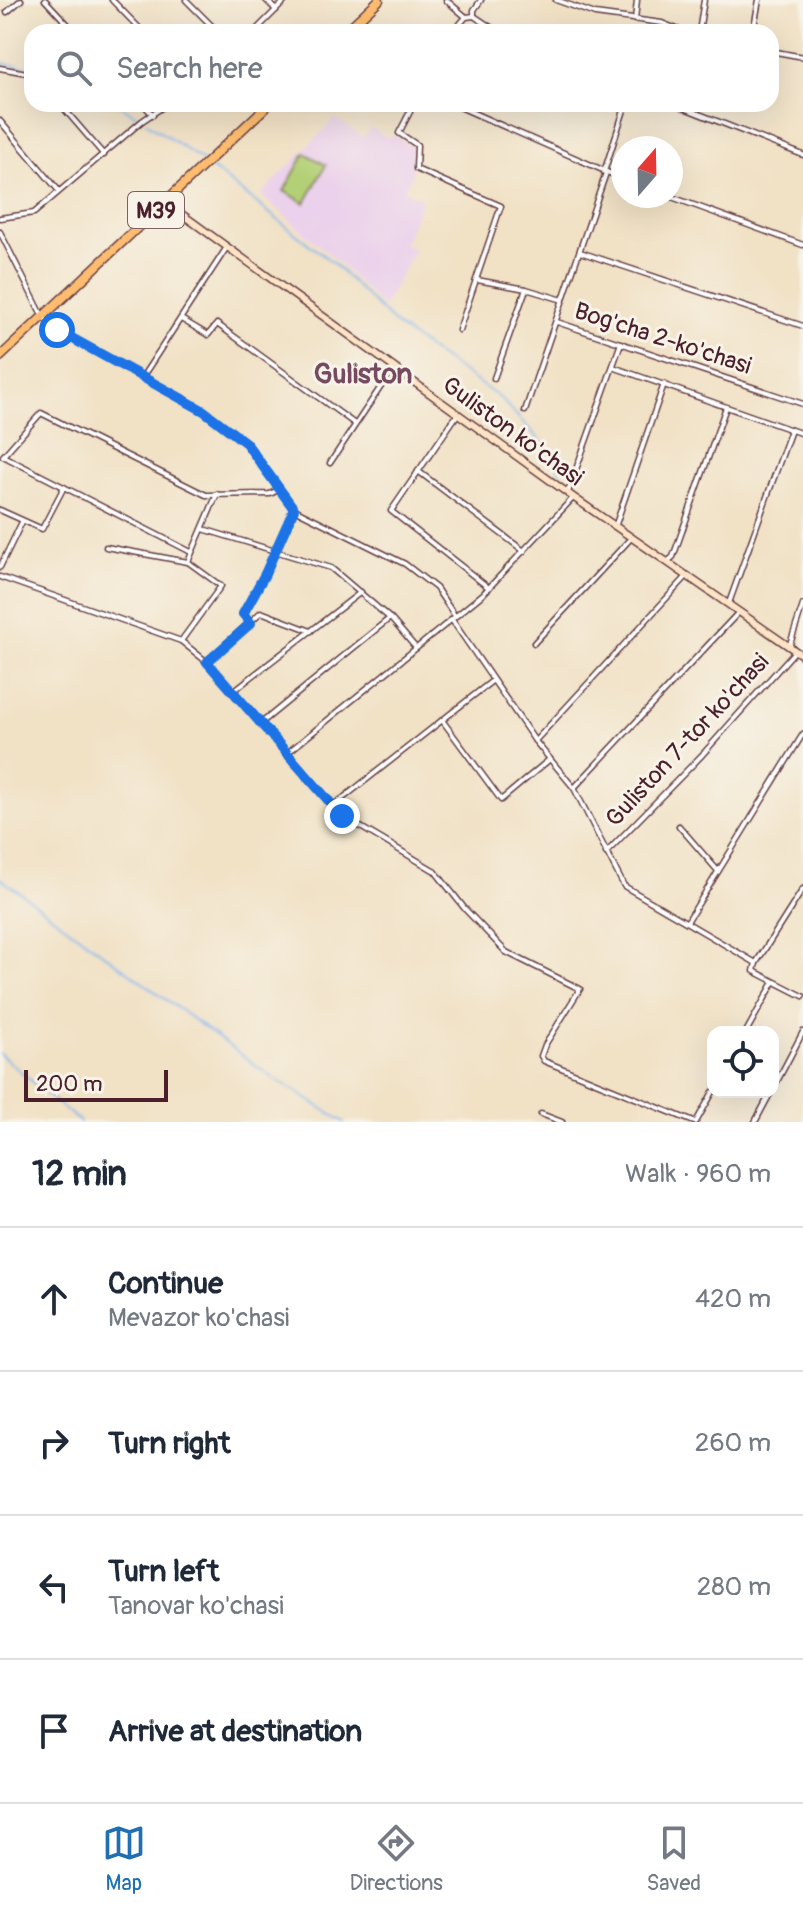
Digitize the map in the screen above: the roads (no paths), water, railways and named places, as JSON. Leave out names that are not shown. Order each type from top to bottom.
[{"type":"highway","points":[[354,24],[379,0]]},
{"type":"highway","name":"M39","points":[[0,357],[261,112]]},
{"type":"main road","name":"Guliston ko'chasi","points":[[165,202],[571,495],[803,656]]},
{"type":"street","points":[[7,12],[21,0]]},
{"type":"street","points":[[45,0],[68,24]]},
{"type":"street","points":[[112,0],[135,24]]},
{"type":"street","points":[[186,0],[210,24]]},
{"type":"street","points":[[266,0],[276,10]]},
{"type":"street","points":[[262,24],[286,0]]},
{"type":"street","points":[[446,0],[466,17]]},
{"type":"street","points":[[474,16],[474,10],[481,0]]},
{"type":"street","points":[[556,0],[595,14],[664,24]]},
{"type":"street","points":[[635,20],[637,0]]},
{"type":"street","points":[[700,24],[704,0]]},
{"type":"street","points":[[754,24],[759,0]]},
{"type":"street","points":[[460,24],[466,17],[474,16],[486,24]]},
{"type":"street","points":[[359,19],[367,24]]},
{"type":"street","points":[[779,52],[803,57]]},
{"type":"street","points":[[0,68],[24,72]]},
{"type":"street","points":[[67,112],[104,155]]},
{"type":"street","points":[[150,112],[153,115]]},
{"type":"street","points":[[0,218],[34,213],[142,121],[157,112]]},
{"type":"street","points":[[410,112],[399,133],[417,145],[416,169],[501,206],[459,330]]},
{"type":"street","points":[[471,112],[611,174]]},
{"type":"street","points":[[525,411],[557,322],[624,112]]},
{"type":"street","points":[[694,112],[803,155]]},
{"type":"street","points":[[0,121],[59,191]]},
{"type":"street","points":[[683,201],[803,245]]},
{"type":"street","points":[[0,232],[43,317],[57,330],[204,411],[246,443],[294,509],[405,564],[436,588],[492,681],[574,788],[624,886],[756,963]]},
{"type":"street","points":[[143,376],[227,247]]},
{"type":"street","points":[[580,252],[803,326]]},
{"type":"street","points":[[477,280],[563,300]]},
{"type":"street","points":[[494,378],[526,289]]},
{"type":"street","points":[[181,319],[208,335],[217,324],[355,424]]},
{"type":"street","name":"Bog'cha 2-ko'chasi","points":[[557,322],[803,404]]},
{"type":"street","points":[[286,754],[489,588],[571,495],[621,343]]},
{"type":"street","points":[[330,463],[394,367]]},
{"type":"street","points":[[613,367],[803,434]]},
{"type":"street","points":[[616,524],[664,384]]},
{"type":"street","points":[[668,562],[673,557],[726,407]]},
{"type":"street","points":[[191,552],[3,456],[41,413],[206,495],[270,494],[278,490]]},
{"type":"street","points":[[458,413],[391,511],[489,588]]},
{"type":"street","points":[[729,603],[791,430]]},
{"type":"street","points":[[418,471],[524,551]]},
{"type":"street","points":[[0,510],[38,529],[44,528],[64,487]]},
{"type":"street","points":[[188,562],[217,494]]},
{"type":"street","points":[[251,623],[243,614],[294,509]]},
{"type":"street","points":[[0,567],[22,522]]},
{"type":"street","points":[[203,529],[331,568],[390,618],[416,648]]},
{"type":"street","points":[[534,643],[632,537]]},
{"type":"street","points":[[106,547],[188,562],[221,586],[181,641]]},
{"type":"street","points":[[535,741],[688,575]]},
{"type":"street","points":[[0,577],[181,641],[207,662],[342,816],[435,871],[465,909],[506,952],[580,989],[545,1045],[541,1056],[544,1061],[695,1122],[709,1098]]},
{"type":"street","points":[[232,692],[361,592]]},
{"type":"street","points":[[792,649],[803,605]]},
{"type":"street","points":[[574,788],[740,611]]},
{"type":"street","points":[[207,662],[261,612],[311,631]]},
{"type":"street","points":[[260,724],[390,618]]},
{"type":"street","name":"Guliston 7-tor ko'chasi","points":[[606,853],[702,755],[792,649]]},
{"type":"street","points":[[333,806],[492,681]]},
{"type":"street","points":[[442,720],[501,800],[550,759]]},
{"type":"street","points":[[687,922],[803,734]]},
{"type":"street","points":[[679,826],[718,871]]},
{"type":"street","points":[[803,889],[754,971],[803,996]]},
{"type":"street","points":[[749,1026],[774,982]]},
{"type":"street","points":[[779,1077],[803,1032]]},
{"type":"street","points":[[755,1122],[768,1098]]},
{"type":"street","points":[[541,1114],[562,1122]]},
{"type":"waterway","points":[[0,63],[24,67]]},
{"type":"waterway","points":[[131,112],[140,118]]},
{"type":"waterway","points":[[146,122],[203,161]]},
{"type":"waterway","points":[[208,165],[333,263],[398,327],[500,398],[552,453],[560,473]]},
{"type":"waterway","points":[[0,878],[269,1075],[344,1122]]},
{"type":"waterway","points":[[0,1054],[80,1122]]},
{"type":"district","name":"Guliston","points":[[363,373]]}]
